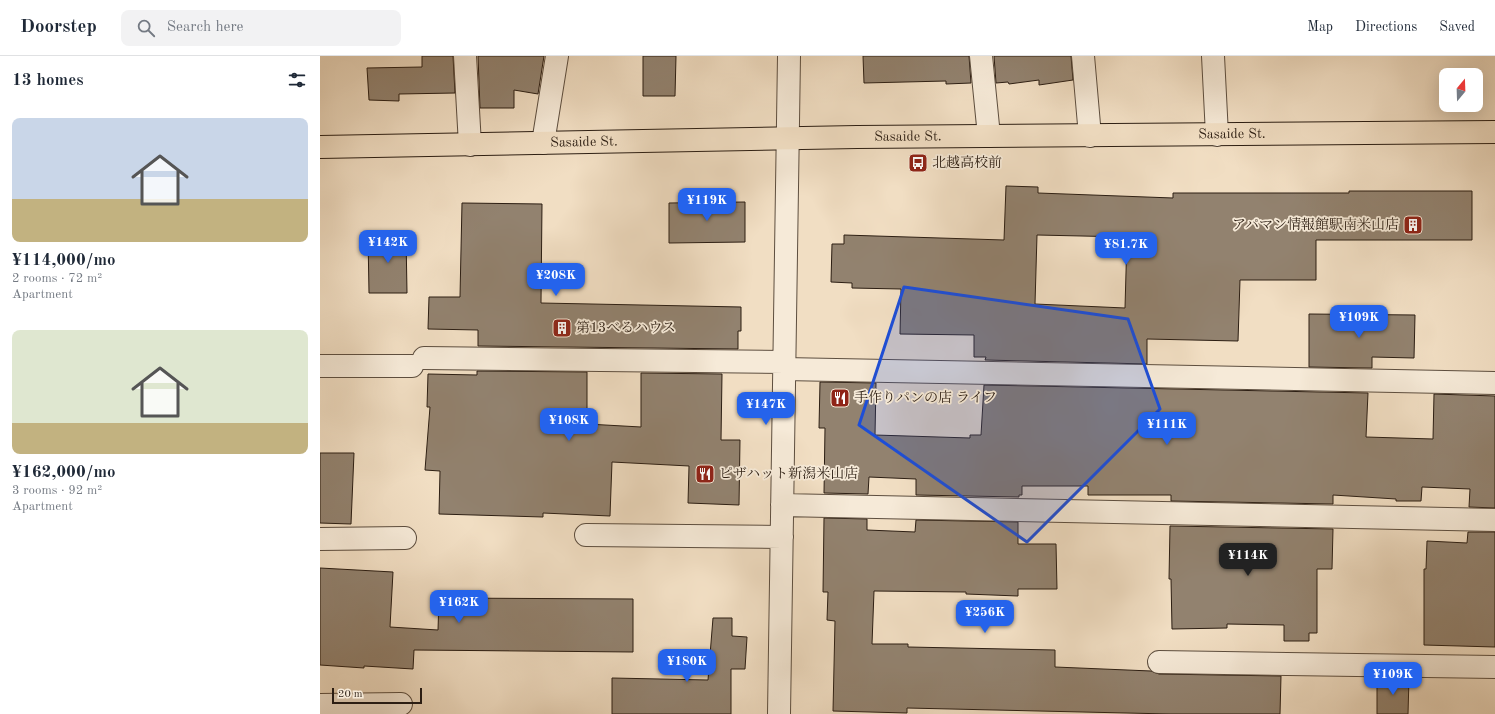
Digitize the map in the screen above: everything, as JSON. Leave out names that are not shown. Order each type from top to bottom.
[{"type":"main road","name":"Sasaide St.","points":[[320,147],[788,138],[1495,132]]},
{"type":"street","points":[[466,56],[470,145]]},
{"type":"street","points":[[543,143],[557,56]]},
{"type":"street","points":[[779,714],[789,56]]},
{"type":"street","points":[[981,56],[989,136]]},
{"type":"street","points":[[1083,56],[1090,136]]},
{"type":"street","points":[[1213,56],[1217,135]]},
{"type":"street","points":[[320,366],[418,362],[784,365],[1495,383]]},
{"type":"street","points":[[782,505],[1495,520]]},
{"type":"street","points":[[586,535],[782,537]]},
{"type":"street","points":[[320,539],[405,538]]},
{"type":"street","points":[[1159,662],[1495,667]]},
{"type":"street","points":[[320,705],[401,704]]},
{"type":"highlighted area","points":[[904,287],[1128,319],[1160,409],[1027,542],[859,425]]},
{"type":"building","points":[[422,56],[453,56],[455,93],[399,94],[399,101],[369,100],[367,68],[422,67]]},
{"type":"building","points":[[478,56],[544,56],[538,94],[514,90],[514,108],[480,108]]},
{"type":"building","points":[[643,56],[676,56],[675,96],[643,96]]},
{"type":"building","points":[[863,56],[969,56],[971,83],[946,84],[946,81],[864,83]]},
{"type":"building","points":[[994,56],[1071,56],[1073,80],[1039,85],[1039,80],[1009,84],[1008,82],[996,83]]},
{"type":"building","points":[[1006,186],[1038,187],[1038,193],[1173,198],[1173,193],[1472,191],[1472,240],[1316,240],[1316,280],[1240,280],[1238,341],[1147,339],[1147,364],[985,360],[986,357],[974,357],[974,335],[900,334],[901,289],[852,288],[852,283],[831,282],[832,244],[844,244],[844,235],[1004,240]],"holes":[[[1037,235],[1127,237],[1125,308],[1035,304]]]},
{"type":"building","points":[[745,202],[745,242],[669,243],[669,203]]},
{"type":"building","points":[[462,203],[542,204],[541,303],[741,307],[741,331],[738,331],[738,349],[478,346],[478,330],[428,329],[429,297],[460,297]]},
{"type":"building","points":[[368,235],[406,235],[407,293],[369,293]]},
{"type":"building","points":[[1309,314],[1415,315],[1414,358],[1372,357],[1372,368],[1309,367]]},
{"type":"building","points":[[477,371],[587,372],[587,424],[641,427],[641,373],[722,374],[721,440],[740,440],[739,505],[688,503],[689,466],[612,462],[610,516],[543,513],[543,517],[439,514],[440,471],[425,470],[430,407],[427,407],[428,374],[477,375]]},
{"type":"building","points":[[820,382],[876,383],[875,435],[970,438],[970,435],[981,435],[984,385],[1368,393],[1366,437],[1433,439],[1434,394],[1495,396],[1495,508],[1469,507],[1470,489],[1422,487],[1421,501],[1396,501],[1396,499],[1333,495],[1333,504],[1171,501],[1171,495],[1088,495],[1088,486],[1022,486],[1022,495],[1019,495],[1019,497],[916,495],[916,479],[869,477],[868,494],[824,493],[825,428],[819,428]]},
{"type":"building","points":[[320,453],[354,453],[351,524],[320,523]]},
{"type":"building","points":[[824,518],[867,519],[867,530],[915,532],[916,520],[1018,522],[1018,544],[1056,544],[1057,589],[1018,589],[1018,596],[966,594],[966,592],[874,591],[872,644],[908,644],[908,647],[1055,650],[1055,667],[1151,671],[1159,674],[1281,676],[1280,714],[1170,714],[907,708],[907,713],[833,711],[835,621],[827,620],[828,592],[823,592]]},
{"type":"building","points":[[1170,526],[1333,529],[1332,569],[1317,569],[1317,633],[1309,633],[1309,641],[1284,641],[1284,625],[1227,624],[1227,628],[1172,629],[1171,579],[1169,579]]},
{"type":"building","points":[[1468,532],[1495,532],[1495,647],[1424,645],[1424,569],[1426,569],[1427,541],[1467,543]]},
{"type":"building","points":[[320,568],[393,572],[390,627],[438,630],[439,598],[633,599],[633,652],[414,650],[413,669],[320,665]]},
{"type":"building","points":[[713,618],[732,618],[732,636],[747,637],[745,669],[731,669],[731,714],[612,714],[612,678],[708,680]]},
{"type":"building","points":[[1377,678],[1409,678],[1408,714],[1377,714]]},
{"type":"place","name":"北越高校前","points":[[918,163]]},
{"type":"place","name":"アパマン情報館駅南米山店","points":[[1413,225]]},
{"type":"place","name":"第13べるハウス","points":[[562,328]]},
{"type":"place","name":"手作りパンの店 ライフ","points":[[840,398]]},
{"type":"place","name":"ピザハット新潟米山店","points":[[705,474]]}]
